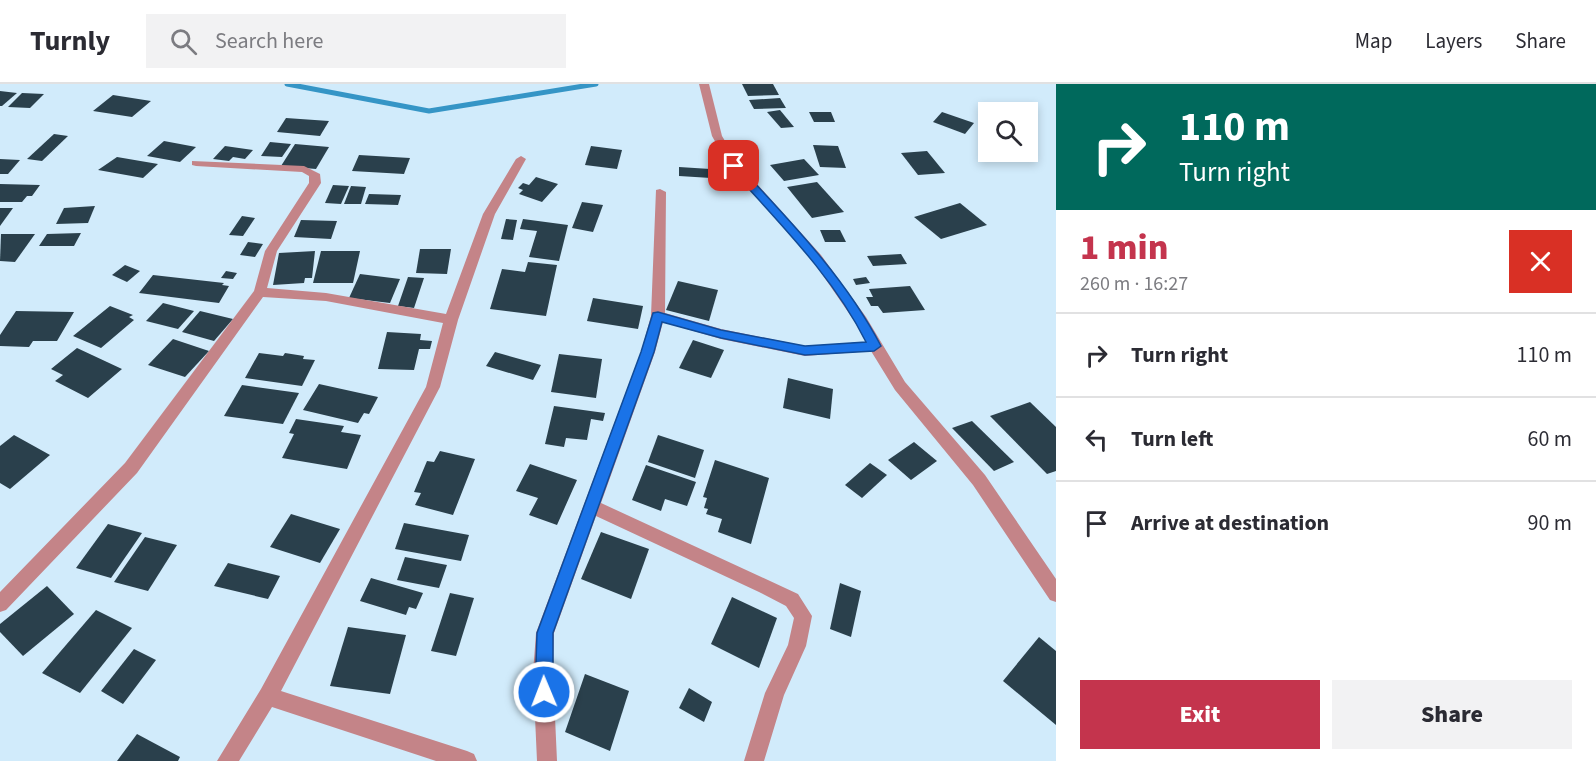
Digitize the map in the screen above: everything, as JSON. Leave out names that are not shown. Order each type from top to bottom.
[{"type":"street","points":[[704,84],[717,136],[734,166],[817,258],[861,320],[874,346],[900,386],[979,480],[1056,594]]},
{"type":"street","points":[[227,761],[268,696],[433,387],[451,321],[489,214],[521,159]]},
{"type":"street","points":[[0,604],[132,468],[260,292],[271,251],[315,183],[314,174],[304,169],[196,163]]},
{"type":"street","points":[[547,761],[543,673],[545,633],[648,352],[658,316],[660,192]]},
{"type":"street","points":[[260,292],[326,297],[451,321]]},
{"type":"street","points":[[658,316],[721,334],[805,351],[874,346]]},
{"type":"street","points":[[592,507],[765,586],[792,600],[803,616],[797,646],[775,693],[754,761]]},
{"type":"street","points":[[268,696],[467,761]]},
{"type":"building","points":[[742,84],[773,84],[779,95],[748,96]]},
{"type":"building","points":[[0,91],[17,93],[0,106]]},
{"type":"building","points":[[22,93],[44,94],[30,108],[8,107]]},
{"type":"building","points":[[113,95],[151,101],[132,117],[93,111]]},
{"type":"building","points":[[780,98],[786,108],[754,109],[749,100]]},
{"type":"building","points":[[780,110],[794,127],[781,128],[767,112]]},
{"type":"building","points":[[809,112],[831,112],[835,122],[814,122]]},
{"type":"building","points":[[942,112],[974,123],[965,134],[933,122]]},
{"type":"building","points":[[286,118],[329,121],[320,136],[277,132]]},
{"type":"building","points":[[54,134],[68,136],[42,161],[27,159]]},
{"type":"building","points":[[164,141],[196,147],[180,162],[147,156]]},
{"type":"building","points":[[270,142],[291,144],[282,157],[261,156]]},
{"type":"building","points":[[295,144],[329,147],[316,169],[281,166]]},
{"type":"building","points":[[813,145],[838,146],[846,168],[820,167]]},
{"type":"building","points":[[225,146],[253,150],[245,159],[233,157],[229,161],[213,159]]},
{"type":"building","points":[[591,146],[622,150],[617,169],[585,165]]},
{"type":"building","points":[[927,151],[945,173],[918,175],[901,153]]},
{"type":"building","points":[[359,155],[410,158],[404,174],[352,171]]},
{"type":"building","points":[[117,157],[158,164],[143,178],[98,170]]},
{"type":"building","points":[[0,159],[20,160],[8,174],[0,174]]},
{"type":"building","points":[[804,159],[819,175],[784,181],[770,165]]},
{"type":"building","points":[[679,167],[726,170],[727,179],[679,176]]},
{"type":"building","points":[[536,177],[558,184],[542,202],[519,194],[523,190],[518,188],[523,183],[529,185]]},
{"type":"building","points":[[817,182],[844,212],[812,218],[787,187]]},
{"type":"building","points":[[0,184],[40,185],[32,196],[27,196],[22,202],[0,202]]},
{"type":"building","points":[[333,185],[349,186],[341,204],[325,203]]},
{"type":"building","points":[[351,186],[366,187],[361,204],[344,204]]},
{"type":"building","points":[[369,194],[401,195],[398,205],[365,204]]},
{"type":"building","points":[[582,202],[603,205],[593,232],[572,228]]},
{"type":"building","points":[[960,203],[987,225],[941,239],[914,217]]},
{"type":"building","points":[[95,206],[88,223],[56,224],[64,208]]},
{"type":"building","points":[[0,208],[13,208],[0,226]]},
{"type":"building","points":[[242,216],[255,218],[243,236],[229,235]]},
{"type":"building","points":[[506,219],[517,220],[513,240],[501,239]]},
{"type":"building","points":[[523,219],[568,225],[559,261],[529,257],[537,231],[520,229]]},
{"type":"building","points":[[301,220],[337,221],[331,239],[294,237]]},
{"type":"building","points":[[820,230],[840,230],[846,242],[825,242]]},
{"type":"building","points":[[81,233],[74,246],[39,246],[47,234]]},
{"type":"building","points":[[1,234],[35,234],[15,262],[0,261]]},
{"type":"building","points":[[248,242],[263,244],[255,257],[240,255]]},
{"type":"building","points":[[420,249],[451,249],[447,274],[416,273]]},
{"type":"building","points":[[315,251],[312,278],[305,278],[304,283],[273,285],[279,253]]},
{"type":"building","points":[[321,251],[360,251],[353,283],[313,283]]},
{"type":"building","points":[[901,254],[907,264],[873,266],[867,256]]},
{"type":"building","points":[[528,262],[557,265],[546,316],[490,309],[502,269],[525,272]]},
{"type":"building","points":[[125,265],[140,271],[127,282],[112,275]]},
{"type":"building","points":[[226,271],[237,273],[233,279],[221,278]]},
{"type":"building","points":[[360,274],[400,279],[390,303],[349,298]]},
{"type":"building","points":[[153,275],[224,283],[222,285],[229,286],[219,303],[139,293]]},
{"type":"building","points":[[408,277],[424,278],[414,308],[398,306]]},
{"type":"building","points":[[866,277],[870,283],[856,285],[853,279]]},
{"type":"building","points":[[678,281],[718,290],[709,321],[666,310]]},
{"type":"building","points":[[910,286],[925,310],[883,313],[878,306],[871,306],[866,297],[873,297],[869,289]]},
{"type":"building","points":[[593,298],[643,306],[638,329],[587,321]]},
{"type":"building","points":[[163,303],[194,311],[178,329],[146,321]]},
{"type":"building","points":[[110,306],[133,315],[129,317],[134,320],[101,348],[73,336]]},
{"type":"building","points":[[16,311],[74,312],[57,341],[33,341],[29,347],[0,346],[0,335]]},
{"type":"building","points":[[200,311],[233,319],[214,341],[182,332]]},
{"type":"building","points":[[387,332],[421,334],[420,340],[432,341],[430,349],[419,349],[414,370],[378,369]]},
{"type":"building","points":[[173,339],[209,351],[185,377],[148,365]]},
{"type":"building","points":[[693,340],[724,350],[711,378],[679,368]]},
{"type":"building","points":[[77,348],[122,369],[88,398],[55,381],[63,375],[51,369]]},
{"type":"building","points":[[495,352],[541,365],[533,380],[486,366]]},
{"type":"building","points":[[259,353],[283,356],[285,353],[315,360],[302,386],[245,378]]},
{"type":"building","points":[[559,354],[602,359],[596,398],[551,392]]},
{"type":"building","points":[[788,378],[833,389],[830,419],[783,408]]},
{"type":"building","points":[[319,384],[378,397],[369,414],[364,413],[358,423],[303,410]]},
{"type":"building","points":[[242,385],[299,393],[283,424],[224,416]]},
{"type":"building","points":[[1030,402],[1056,427],[1056,471],[1047,474],[990,416]]},
{"type":"building","points":[[554,406],[605,413],[603,421],[591,419],[587,440],[566,438],[564,447],[545,444]]},
{"type":"building","points":[[296,419],[344,426],[341,432],[361,435],[347,469],[282,458],[294,434],[289,433]]},
{"type":"building","points":[[972,421],[1014,462],[994,471],[952,428]]},
{"type":"building","points":[[14,435],[50,455],[10,489],[0,483],[0,446]]},
{"type":"building","points":[[658,435],[704,450],[695,478],[648,462]]},
{"type":"building","points":[[914,442],[937,461],[911,480],[888,460]]},
{"type":"building","points":[[440,451],[475,459],[453,515],[415,505],[421,493],[414,492],[427,461],[434,462]]},
{"type":"building","points":[[715,460],[769,478],[751,544],[718,532],[722,519],[706,514],[708,509],[704,508],[707,498],[703,497]]},
{"type":"building","points":[[870,463],[887,475],[862,498],[845,485]]},
{"type":"building","points":[[530,464],[577,480],[557,525],[529,515],[538,498],[516,491]]},
{"type":"building","points":[[646,465],[696,482],[687,506],[665,499],[661,511],[632,500]]},
{"type":"building","points":[[291,514],[340,529],[320,563],[270,547]]},
{"type":"building","points":[[404,523],[469,535],[461,561],[395,549]]},
{"type":"building","points":[[108,524],[142,533],[111,578],[76,568]]},
{"type":"building","points":[[601,532],[649,549],[631,599],[581,579]]},
{"type":"building","points":[[145,537],[177,545],[148,591],[114,582]]},
{"type":"building","points":[[405,557],[447,565],[439,588],[397,580]]},
{"type":"building","points":[[228,563],[280,576],[268,599],[214,586]]},
{"type":"building","points":[[371,578],[423,593],[416,609],[409,607],[406,615],[360,601]]},
{"type":"building","points":[[840,583],[861,591],[851,637],[830,629]]},
{"type":"building","points":[[47,586],[74,614],[23,656],[0,632],[0,624]]},
{"type":"building","points":[[450,593],[474,598],[456,656],[431,651]]},
{"type":"building","points":[[732,597],[777,618],[759,668],[711,644]]},
{"type":"building","points":[[96,610],[132,628],[80,693],[42,673]]},
{"type":"building","points":[[348,627],[406,635],[390,694],[330,686]]},
{"type":"building","points":[[1039,637],[1056,651],[1056,725],[1003,681]]},
{"type":"building","points":[[134,649],[156,660],[123,704],[101,691]]},
{"type":"building","points":[[585,674],[629,691],[610,751],[565,732]]},
{"type":"building","points":[[689,688],[712,702],[704,722],[679,708]]},
{"type":"building","points":[[137,734],[180,757],[178,761],[117,761]]},
{"type":"waterway","points":[[287,84],[429,111],[596,84]]},
{"type":"route","points":[[544,692],[545,633],[648,352],[658,316],[721,334],[805,351],[874,346],[861,320],[817,258],[734,166]]}]
